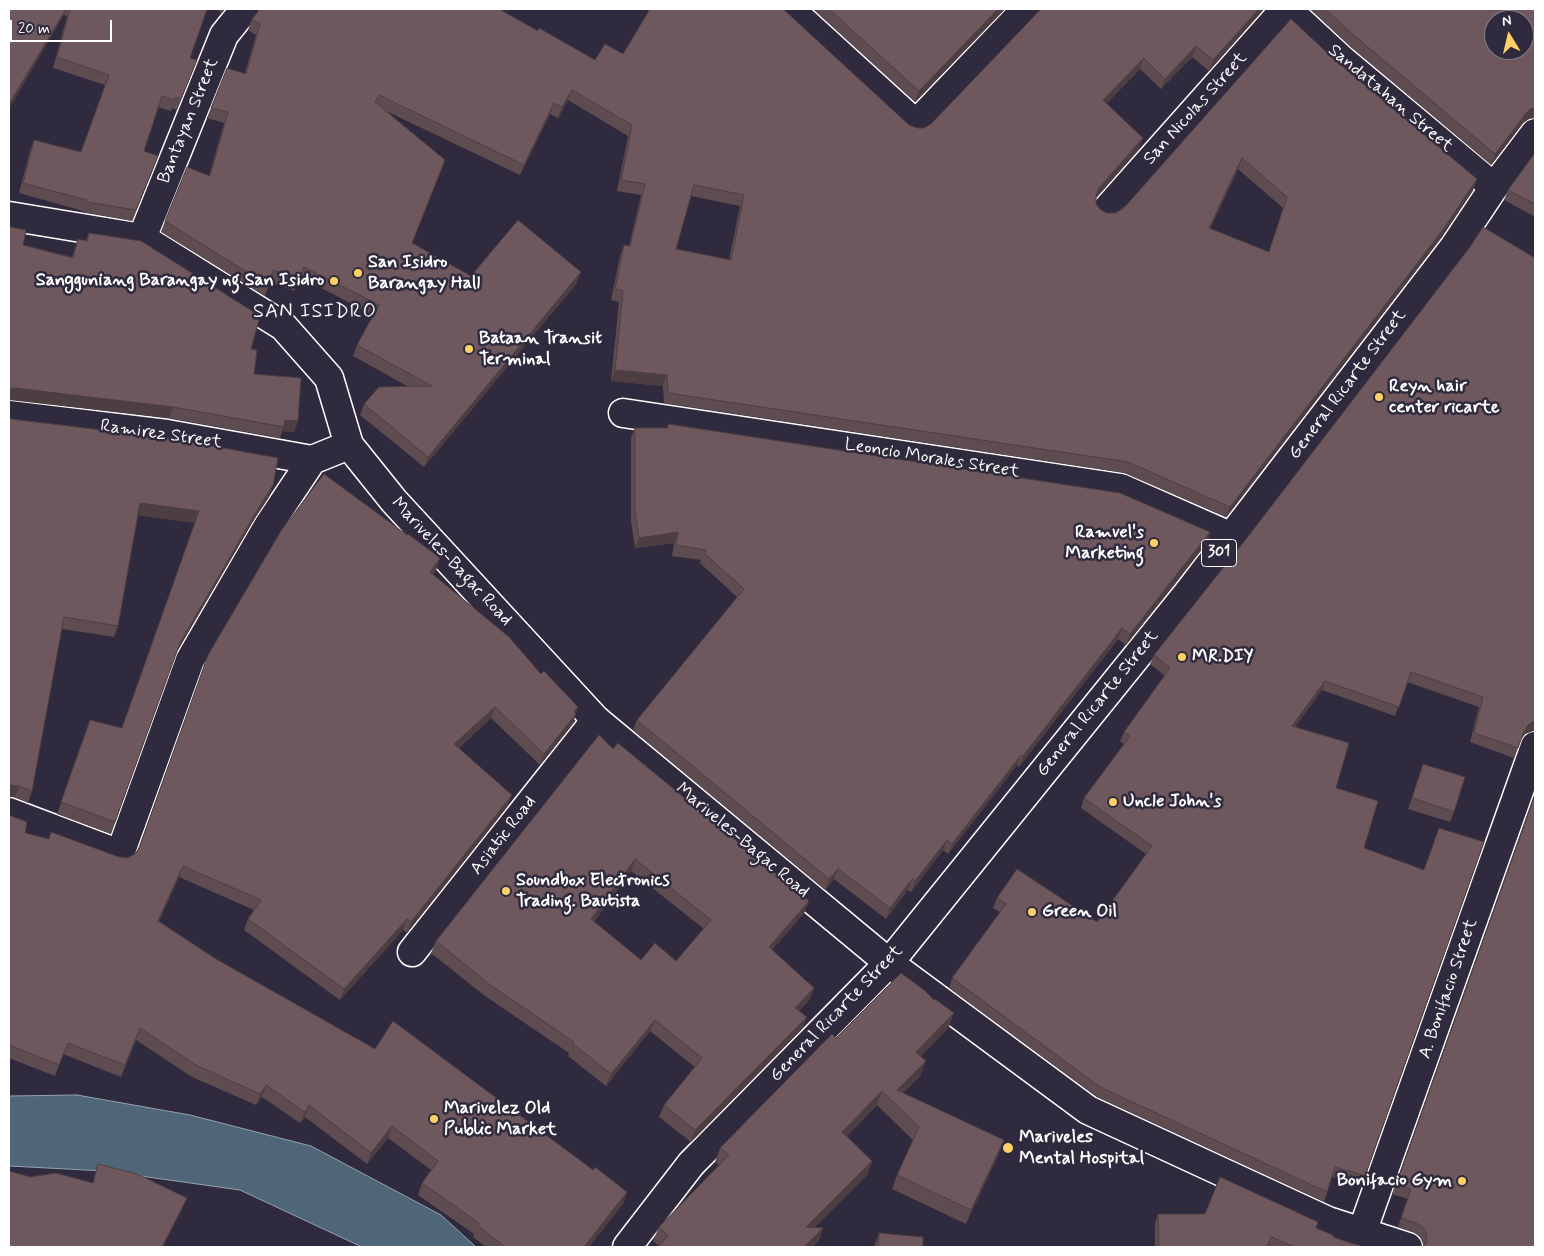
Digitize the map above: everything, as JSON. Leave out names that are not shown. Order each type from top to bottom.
[{"type":"street","name":"Bantayan Street","points":[[142,238],[224,35],[245,9]]},
{"type":"street","points":[[790,9],[916,124],[1026,9]]},
{"type":"street","name":"Sandatahan Street","points":[[1286,9],[1342,60],[1494,187]]},
{"type":"street","name":"San Nicolas Street","points":[[1107,209],[1286,9]]},
{"type":"street","name":"General Ricarte Street","points":[[628,1247],[691,1164],[889,963],[1188,594],[1454,247],[1494,187],[1535,133]]},
{"type":"street","name":"Mariveles-Bagac Road","points":[[9,216],[142,238],[283,326],[329,378],[349,445],[394,501],[596,720],[889,963],[1088,1110],[1328,1221],[1408,1247]]},
{"type":"street","name":"Leoncio Morales Street","points":[[624,413],[1121,488],[1232,537]]},
{"type":"street","name":"Ramirez Street","points":[[9,415],[167,434],[312,460]]},
{"type":"street","points":[[9,812],[120,854],[190,660],[268,526],[312,460],[349,445]]},
{"type":"street","name":"Asiatic Road","points":[[412,952],[596,720]]},
{"type":"street","name":"A. Bonifacio Street","points":[[1362,1232],[1535,746]]},
{"type":"water","points":[[77,1095],[190,1115],[311,1146],[441,1215],[476,1247],[362,1247],[240,1190],[105,1171],[9,1166],[9,1096]]},
{"type":"building","points":[[9,9],[66,9],[9,104]]},
{"type":"building","points":[[70,9],[207,9],[190,58],[197,60],[181,99],[176,97],[175,100],[162,96],[144,151],[158,156],[136,210],[87,202],[87,200],[23,183],[34,140],[81,152],[109,75],[57,57]]},
{"type":"building","points":[[260,9],[499,9],[538,31],[539,28],[595,60],[605,44],[623,54],[650,9],[783,9],[909,125],[924,128],[931,124],[1041,9],[1259,9],[1213,60],[1196,46],[1165,79],[1144,58],[1103,100],[1143,138],[1099,188],[1096,195],[1096,204],[1101,210],[1107,213],[1115,213],[1123,209],[1291,19],[1336,61],[1477,179],[1445,227],[1230,507],[1128,462],[668,393],[667,375],[615,370],[623,291],[615,289],[624,245],[630,246],[645,184],[621,180],[632,125],[572,90],[562,107],[554,103],[524,165],[379,95],[375,102],[445,160],[412,243],[471,276],[518,220],[581,272],[428,457],[364,404],[379,387],[432,386],[357,345],[379,305],[304,267],[298,280],[273,270],[269,286],[165,221],[187,167],[210,176],[228,112],[211,108],[227,68],[246,74],[260,24],[252,19]],"holes":[[[1242,158],[1287,197],[1269,252],[1209,228]],[[694,185],[744,195],[731,260],[676,249]]]},
{"type":"building","points":[[829,9],[998,9],[919,91]]},
{"type":"building","points":[[1325,9],[1535,9],[1535,108],[1527,112],[1495,154]]},
{"type":"building","points":[[1535,153],[1535,204],[1508,190]]},
{"type":"building","points":[[9,227],[26,230],[23,245],[73,258],[78,239],[87,241],[89,233],[141,241],[260,316],[251,349],[257,350],[254,374],[301,378],[298,421],[285,420],[284,427],[173,407],[15,388],[9,389]]},
{"type":"building","points":[[1483,227],[1535,258],[1535,721],[1529,724],[1524,731],[1518,748],[1474,733],[1483,697],[1411,672],[1399,707],[1325,681],[1292,726],[1349,743],[1336,788],[1378,801],[1364,848],[1424,870],[1439,828],[1484,842],[1365,1176],[1335,1167],[1327,1192],[1100,1087],[952,978],[1006,904],[997,898],[1017,869],[1097,922],[1152,846],[1084,798],[1130,736],[1124,732],[1170,668],[1154,655],[1250,534],[1470,247]]},
{"type":"building","points":[[9,418],[169,438],[278,458],[273,485],[180,643],[115,822],[61,802],[90,720],[122,728],[199,511],[140,503],[118,626],[64,617],[32,791],[19,786],[9,786]]},
{"type":"building","points":[[668,424],[1120,493],[1210,532],[1130,634],[1122,628],[952,844],[947,840],[915,881],[912,879],[890,908],[838,869],[829,879],[637,720],[744,589],[704,553],[706,550],[676,545],[678,532],[639,538],[635,512],[635,428],[668,428]]},
{"type":"building","points":[[324,474],[439,557],[430,572],[509,637],[541,674],[544,671],[578,707],[574,712],[576,714],[544,754],[495,707],[454,744],[512,795],[411,922],[407,919],[344,989],[248,919],[261,900],[183,866],[158,921],[216,959],[375,1049],[393,1021],[593,1170],[595,1167],[627,1192],[584,1247],[505,1247],[477,1225],[479,1223],[422,1183],[438,1161],[392,1126],[371,1153],[309,1105],[305,1112],[266,1085],[260,1094],[196,1065],[140,1028],[125,1065],[68,1043],[59,1065],[9,1045],[9,815],[27,822],[25,833],[49,839],[51,832],[119,857],[127,858],[135,854],[139,848],[208,655],[281,531]]},
{"type":"building","points":[[599,735],[613,749],[618,743],[809,901],[769,947],[814,988],[795,1008],[807,1017],[695,1130],[664,1105],[702,1058],[655,1020],[611,1074],[573,1044],[574,1042],[489,984],[436,941]],"holes":[[[635,859],[711,920],[676,961],[655,943],[641,960],[591,919]]]},
{"type":"building","points":[[1423,764],[1465,777],[1454,812],[1412,798]]},
{"type":"building","points":[[1535,795],[1535,1247],[1423,1247],[1426,1243],[1427,1235],[1423,1227],[1401,1218],[1411,1189],[1396,1185]]},
{"type":"building","points":[[901,973],[934,1000],[954,1013],[916,1052],[926,1061],[897,1090],[1004,1140],[971,1210],[897,1175],[919,1127],[882,1091],[842,1132],[872,1161],[806,1227],[823,1228],[804,1247],[658,1247],[668,1236],[659,1227],[729,1155],[720,1148],[832,1034],[836,1038]]},
{"type":"building","points":[[98,1164],[137,1174],[187,1198],[162,1247],[9,1247],[9,1171],[30,1177],[56,1173],[93,1183]]},
{"type":"building","points":[[1220,1177],[1318,1222],[1316,1228],[1333,1235],[1333,1237],[1361,1247],[1295,1247],[1271,1237],[1267,1247],[1159,1247],[1158,1214],[1205,1214]]},
{"type":"building","points":[[879,1233],[923,1237],[923,1247],[878,1247]]},
{"type":"place","name":"San Isidro Barangay Hall","points":[[358,273]]},
{"type":"place","name":"Sangguniang Barangay ng San Isidro","points":[[334,281]]},
{"type":"place","name":"Bataan Transit Terminal","points":[[469,349]]},
{"type":"place","name":"Reyn hair center ricarte","points":[[1379,397]]},
{"type":"place","name":"Ramvel's Marketing","points":[[1154,543]]},
{"type":"place","name":"MR.DIY","points":[[1182,657]]},
{"type":"place","name":"Uncle John's","points":[[1113,802]]},
{"type":"place","name":"Soundbox Electronics Trading. Bautista","points":[[506,891]]},
{"type":"place","name":"Green Oil","points":[[1032,912]]},
{"type":"place","name":"Marivelez Old Public Market","points":[[434,1119]]},
{"type":"place","name":"Mariveles Mental Hospital","points":[[1008,1148]]},
{"type":"place","name":"Bonifacio Gym","points":[[1462,1181]]},
{"type":"district","name":"SAN ISIDRO","points":[[315,313]]}]
